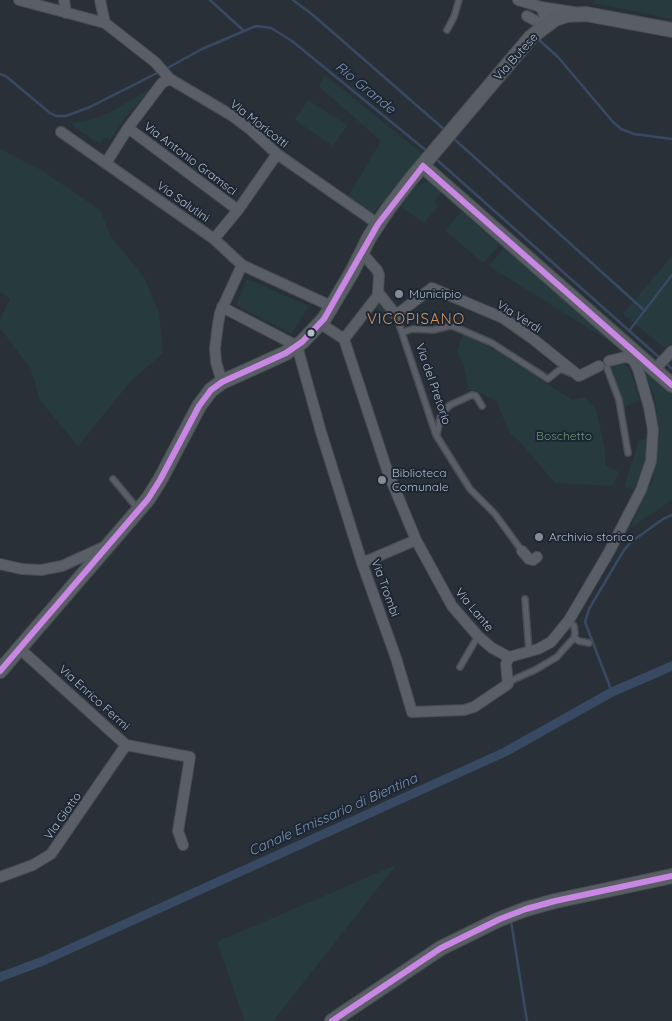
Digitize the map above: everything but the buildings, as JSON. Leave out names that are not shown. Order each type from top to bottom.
[{"type":"street","points":[[19,0],[105,23],[100,0]]},
{"type":"street","points":[[64,0],[66,13]]},
{"type":"street","points":[[517,0],[541,7],[586,14]]},
{"type":"street","points":[[517,0],[527,16],[531,38]]},
{"type":"street","points":[[527,16],[545,26],[545,18],[541,7]]},
{"type":"street","name":"Via Butese","points":[[222,382],[275,360],[297,346],[321,324],[333,307],[378,224],[438,148],[531,38],[545,26],[555,19],[567,15],[586,14],[672,30]]},
{"type":"street","name":"Via Moricotti","points":[[105,23],[157,64],[169,77],[231,115],[277,154],[378,224]]},
{"type":"street","points":[[106,163],[128,128],[162,83],[169,77]]},
{"type":"street","name":"Via Antonio Gramsci","points":[[128,128],[238,210]]},
{"type":"street","name":"Via Salutini","points":[[61,132],[214,239],[242,265],[333,307]]},
{"type":"street","points":[[438,148],[635,356],[658,366],[672,385]]},
{"type":"street","points":[[214,239],[238,210],[277,154]]},
{"type":"street","points":[[321,324],[344,339],[379,294],[379,275],[362,253]]},
{"type":"street","points":[[0,671],[148,499],[199,406],[212,390],[222,382],[216,362],[215,348],[218,324],[222,307],[242,265]]},
{"type":"street","name":"Via Verdi","points":[[396,315],[432,288],[503,318],[533,339],[575,373]]},
{"type":"street","name":"Via del Pretorio","points":[[379,294],[396,315]]},
{"type":"street","points":[[222,307],[297,346]]},
{"type":"street","name":"Via Lante","points":[[344,339],[387,470],[416,540],[449,602],[478,636],[496,651],[509,657]]},
{"type":"street","name":"Via Trombi","points":[[297,346],[310,399],[362,563],[396,658],[412,712],[464,710],[474,707],[506,687],[508,682]]},
{"type":"street","points":[[658,366],[671,352]]},
{"type":"street","points":[[575,373],[579,376],[583,375],[625,357],[635,356]]},
{"type":"street","points":[[508,682],[506,664],[509,657],[529,652],[551,642],[569,620],[627,520],[641,490],[651,461],[653,430],[652,419],[635,356]]},
{"type":"street","points":[[362,563],[416,540]]},
{"type":"street","points":[[0,564],[22,569],[41,570],[62,566],[109,545]]},
{"type":"street","points":[[522,551],[532,560],[537,557]]},
{"type":"street","name":"Via Enrico Fermi","points":[[19,648],[126,745],[190,757],[178,831],[183,845]]},
{"type":"street","name":"Via Giotto","points":[[0,877],[33,865],[51,854],[126,745]]},
{"type":"street","points":[[332,1021],[440,948],[500,919],[554,901],[672,876]]},
{"type":"lane","points":[[447,30],[454,17],[459,0]]},
{"type":"lane","name":"Via del Pretorio","points":[[396,315],[436,434],[470,489],[487,504],[522,551]]},
{"type":"lane","points":[[403,332],[413,329],[433,330],[450,326],[455,327],[492,344],[548,379],[559,370],[575,373]]},
{"type":"lane","points":[[605,365],[619,400],[628,453]]},
{"type":"lane","points":[[436,434],[441,414],[450,405],[472,395],[476,396],[482,406]]},
{"type":"lane","points":[[113,479],[139,510]]},
{"type":"lane","points":[[525,599],[529,652]]},
{"type":"lane","points":[[508,682],[557,657],[574,638],[574,626],[569,620]]},
{"type":"lane","points":[[460,667],[478,636]]},
{"type":"lane","points":[[574,638],[590,643]]},
{"type":"green space","points":[[594,0],[672,0],[672,19],[593,3]]},
{"type":"green space","points":[[325,75],[424,155],[373,213],[348,197],[381,141],[320,87]]},
{"type":"green space","points":[[153,87],[125,118],[110,140],[105,137],[100,144],[74,127],[72,123],[94,119],[112,111]]},
{"type":"green space","points":[[308,100],[347,125],[333,146],[295,120]]},
{"type":"green space","points":[[0,149],[41,170],[100,210],[111,237],[144,277],[159,313],[163,353],[131,381],[78,446],[40,400],[31,369],[0,328],[0,320],[10,299],[0,292]]},
{"type":"green space","points":[[433,182],[444,190],[434,202],[438,206],[424,223],[400,206],[413,187]]},
{"type":"green space","points":[[462,211],[500,245],[483,263],[445,230]]},
{"type":"green space","points":[[505,247],[608,335],[606,339],[489,266]]},
{"type":"green space","points":[[672,256],[672,343],[665,348],[623,314]]},
{"type":"green space","points":[[247,279],[309,306],[291,334],[236,305]]},
{"type":"green space","points":[[377,298],[390,315],[383,323],[376,305]]},
{"type":"green space","name":"Boschetto","points":[[463,334],[500,353],[572,400],[585,397],[596,409],[605,451],[605,465],[619,472],[612,486],[555,483],[522,444],[510,433],[496,401],[479,392],[469,390],[464,366],[457,351]]},
{"type":"green space","points":[[638,361],[672,392],[672,500],[629,529],[653,479],[657,446],[657,415],[654,394]]},
{"type":"green space","points":[[611,364],[624,364],[630,370],[640,400],[624,407]]},
{"type":"green space","points":[[648,438],[645,461],[634,489],[624,487],[639,441]]},
{"type":"green space","points":[[396,865],[273,1021],[245,1021],[217,942]]},
{"type":"waterway","points":[[210,0],[244,31]]},
{"type":"waterway","points":[[293,0],[313,15],[446,131]]},
{"type":"waterway","name":"Rio Grande","points":[[164,70],[202,49],[256,26],[271,28],[292,41],[428,152]]},
{"type":"waterway","points":[[538,39],[558,57],[621,129],[634,134],[672,139]]},
{"type":"waterway","name":"Rio Grande","points":[[0,74],[7,77],[50,113],[56,116],[66,116],[90,107],[159,72]]},
{"type":"waterway","points":[[452,137],[645,311]]},
{"type":"waterway","name":"Rio Grande","points":[[436,159],[661,359]]},
{"type":"waterway","points":[[629,331],[672,275]]},
{"type":"waterway","name":"Rio Grande","points":[[666,363],[672,369]]},
{"type":"waterway","points":[[612,692],[585,622],[589,609],[624,550],[631,542],[663,519],[672,515]]},
{"type":"waterway","name":"Canale Emissario di Bientina","points":[[0,977],[43,961],[505,752],[612,692],[672,666]]},
{"type":"waterway","points":[[511,921],[527,1021]]},
{"type":"transit line","points":[[423,166],[672,385]]},
{"type":"transit line","points":[[0,671],[148,499],[199,406],[211,390],[222,382],[286,353],[302,342],[324,319],[378,224],[423,166]]},
{"type":"transit line","points":[[332,1021],[441,948],[500,919],[555,901],[672,876]]},
{"type":"place","name":"Municipio","points":[[399,294]]},
{"type":"place","name":"Biblioteca Comunale","points":[[382,480]]},
{"type":"place","name":"Archivio storico","points":[[539,537]]},
{"type":"district","name":"VICOPISANO","points":[[416,319]]}]
